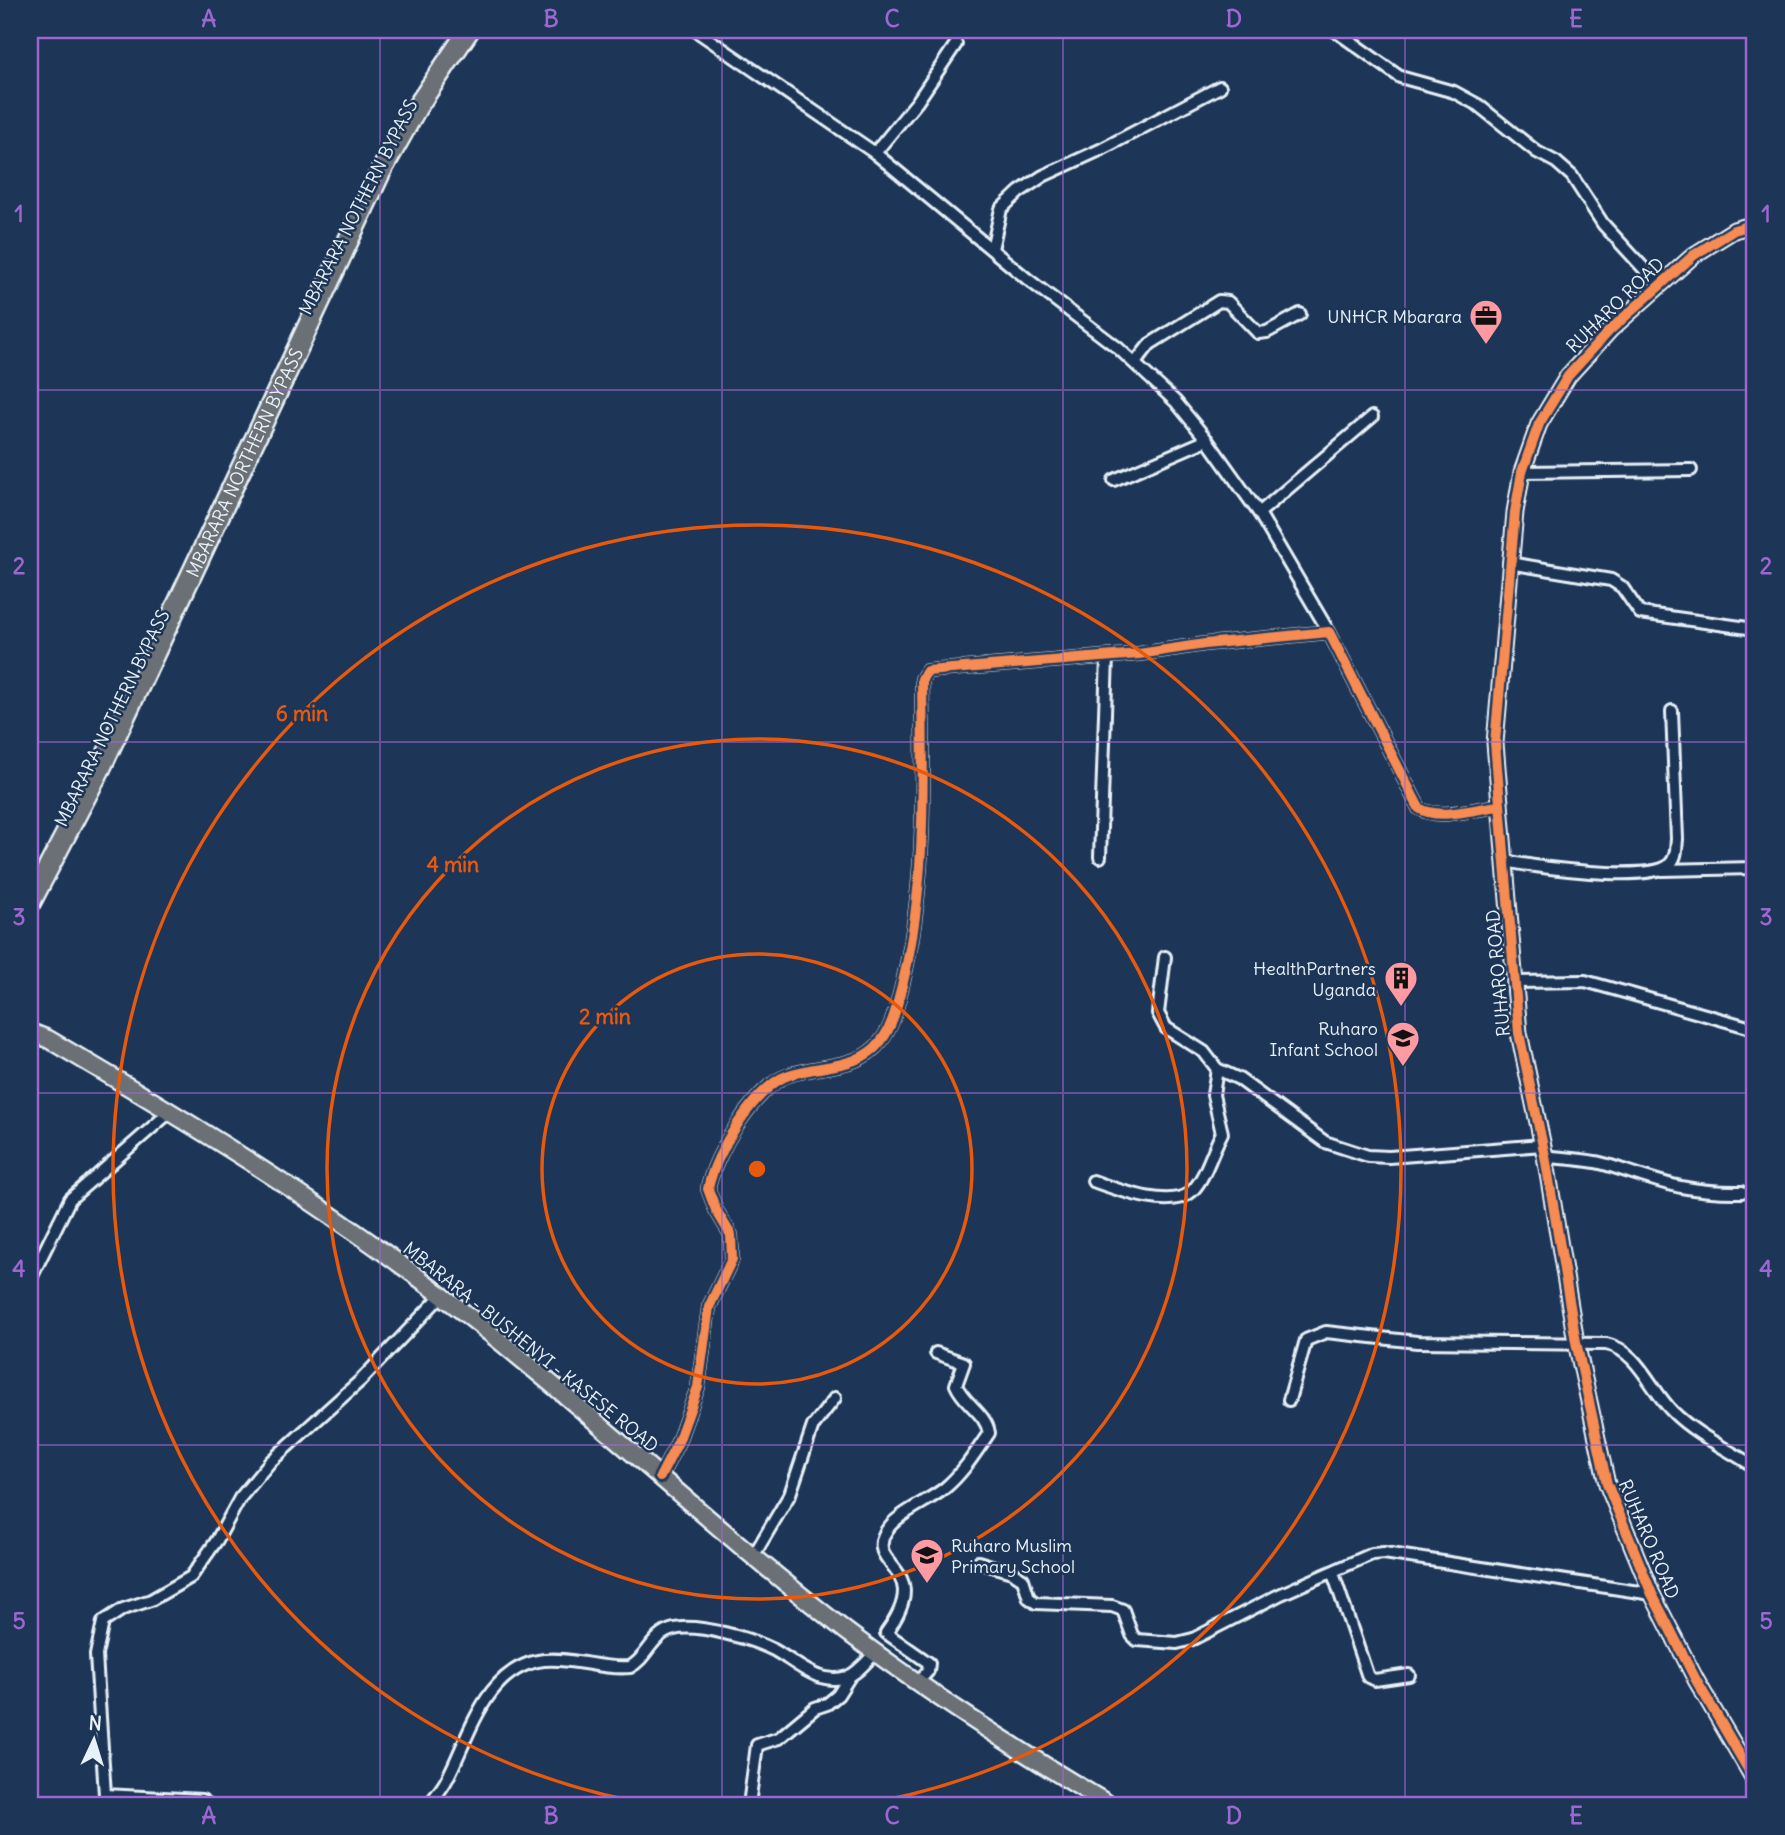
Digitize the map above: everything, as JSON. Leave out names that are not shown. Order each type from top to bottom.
[{"type":"highway","name":"MBARARA NOTHERN BYPASS","points":[[30,882],[132,683],[214,503],[370,177],[406,108],[458,30]]},
{"type":"highway","name":"MBARARA NORTHERN BYPASS","points":[[30,903],[119,730],[300,338],[380,173],[417,107],[469,30]]},
{"type":"main road","name":"MBARARA - BUSHENYI - KASESE ROAD","points":[[30,1021],[48,1039]]},
{"type":"main road","name":"MBARARA - BUSHENYI - KASESE ROAD","points":[[30,1032],[48,1039],[171,1111],[332,1214],[442,1295],[754,1555],[876,1652],[983,1729],[1110,1805]]},
{"type":"street","points":[[695,30],[875,153],[1135,363],[1176,402],[1259,513],[1329,632],[1419,808],[1438,812],[1500,806]]},
{"type":"street","points":[[1334,30],[1400,77],[1454,92],[1478,105],[1538,152],[1556,162],[1572,176],[1603,224],[1659,285]]},
{"type":"street","points":[[875,153],[917,102],[956,44]]},
{"type":"street","points":[[992,249],[1001,209],[1019,192],[1043,176],[1220,88]]},
{"type":"street","name":"RUHARO ROAD","points":[[1755,224],[1734,230],[1713,242],[1659,285],[1589,351],[1568,376],[1539,424],[1522,472],[1509,563],[1495,743],[1519,1033],[1544,1151],[1577,1342],[1607,1484],[1652,1594],[1696,1680],[1755,1781]]},
{"type":"street","points":[[1135,363],[1150,344],[1219,301],[1228,302],[1258,333],[1267,332],[1300,314]]},
{"type":"street","points":[[1259,513],[1372,416]]},
{"type":"street","points":[[1114,480],[1207,440]]},
{"type":"street","points":[[1522,472],[1691,470]]},
{"type":"street","points":[[1509,563],[1611,580],[1622,587],[1640,613],[1755,629]]},
{"type":"street","points":[[660,1477],[678,1442],[698,1387],[709,1307],[732,1259],[732,1234],[716,1210],[708,1189],[733,1133],[766,1087],[788,1075],[835,1066],[864,1057],[873,1051],[884,1038],[895,1012],[915,927],[922,827],[924,676],[933,669],[1107,657],[1329,632]]},
{"type":"street","points":[[1100,857],[1107,657]]},
{"type":"street","points":[[1659,870],[1675,858],[1677,839],[1672,711]]},
{"type":"street","points":[[1506,862],[1541,868],[1597,872],[1755,868]]},
{"type":"street","points":[[1165,957],[1158,1013],[1160,1022],[1204,1052],[1217,1069],[1239,1079],[1325,1142],[1357,1154],[1419,1157],[1544,1151],[1604,1164],[1677,1189],[1742,1192]]},
{"type":"street","points":[[1515,982],[1585,981],[1755,1029]]},
{"type":"street","points":[[1093,1181],[1154,1198],[1180,1199],[1192,1192],[1222,1133],[1213,1095],[1217,1069]]},
{"type":"street","points":[[30,1280],[70,1199],[171,1111]]},
{"type":"street","points":[[209,1805],[202,1800],[105,1796],[96,1655],[103,1622],[123,1609],[152,1600],[191,1577],[217,1540],[240,1498],[270,1462],[361,1380],[442,1295]]},
{"type":"street","points":[[1289,1400],[1306,1340],[1316,1334],[1341,1333],[1417,1342],[1606,1344],[1623,1349],[1673,1412],[1755,1466]]},
{"type":"street","points":[[918,1682],[928,1671],[929,1663],[886,1633],[906,1594],[905,1583],[882,1550],[883,1540],[894,1521],[947,1486],[989,1433],[986,1422],[960,1395],[956,1385],[964,1363],[936,1353]]},
{"type":"street","points":[[754,1555],[790,1494],[813,1426],[835,1398]]},
{"type":"street","points":[[978,1562],[1012,1572],[1024,1579],[1029,1598],[1036,1603],[1112,1606],[1123,1610],[1132,1635],[1137,1640],[1177,1643],[1193,1639],[1279,1595],[1373,1554],[1384,1553],[1652,1594]]},
{"type":"street","points":[[1333,1573],[1368,1677],[1375,1680],[1409,1675]]},
{"type":"street","points":[[429,1805],[446,1782],[479,1708],[497,1686],[531,1663],[546,1660],[629,1667],[636,1663],[657,1636],[672,1629],[689,1627],[736,1637],[771,1649],[811,1674],[828,1679],[850,1676]]},
{"type":"street","points":[[749,1805],[757,1745],[779,1738],[815,1708],[827,1704],[838,1695],[850,1676],[876,1652]]},
{"type":"cycle path","points":[[1755,224],[1734,230],[1694,255],[1610,330],[1568,376],[1539,424],[1522,472],[1515,512],[1495,743],[1519,1033],[1545,1156],[1576,1342],[1607,1484],[1652,1594],[1696,1680],[1755,1781]]},
{"type":"cycle path","points":[[660,1477],[678,1442],[698,1387],[709,1307],[732,1259],[731,1235],[716,1210],[708,1189],[718,1158],[750,1107],[776,1082],[789,1075],[862,1057],[881,1041],[894,1015],[910,948],[920,872],[923,795],[922,679],[927,671],[1139,654],[1205,644],[1329,632],[1419,808],[1427,812],[1447,814],[1500,806]]},
{"type":"place","name":"UNHCR Mbarara","points":[[1486,346]]},
{"type":"place","name":"HealthPartners Uganda","points":[[1401,1008]]},
{"type":"place","name":"Ruharo Infant School","points":[[1403,1068]]},
{"type":"place","name":"Ruharo Muslim Primary School","points":[[927,1585]]}]
